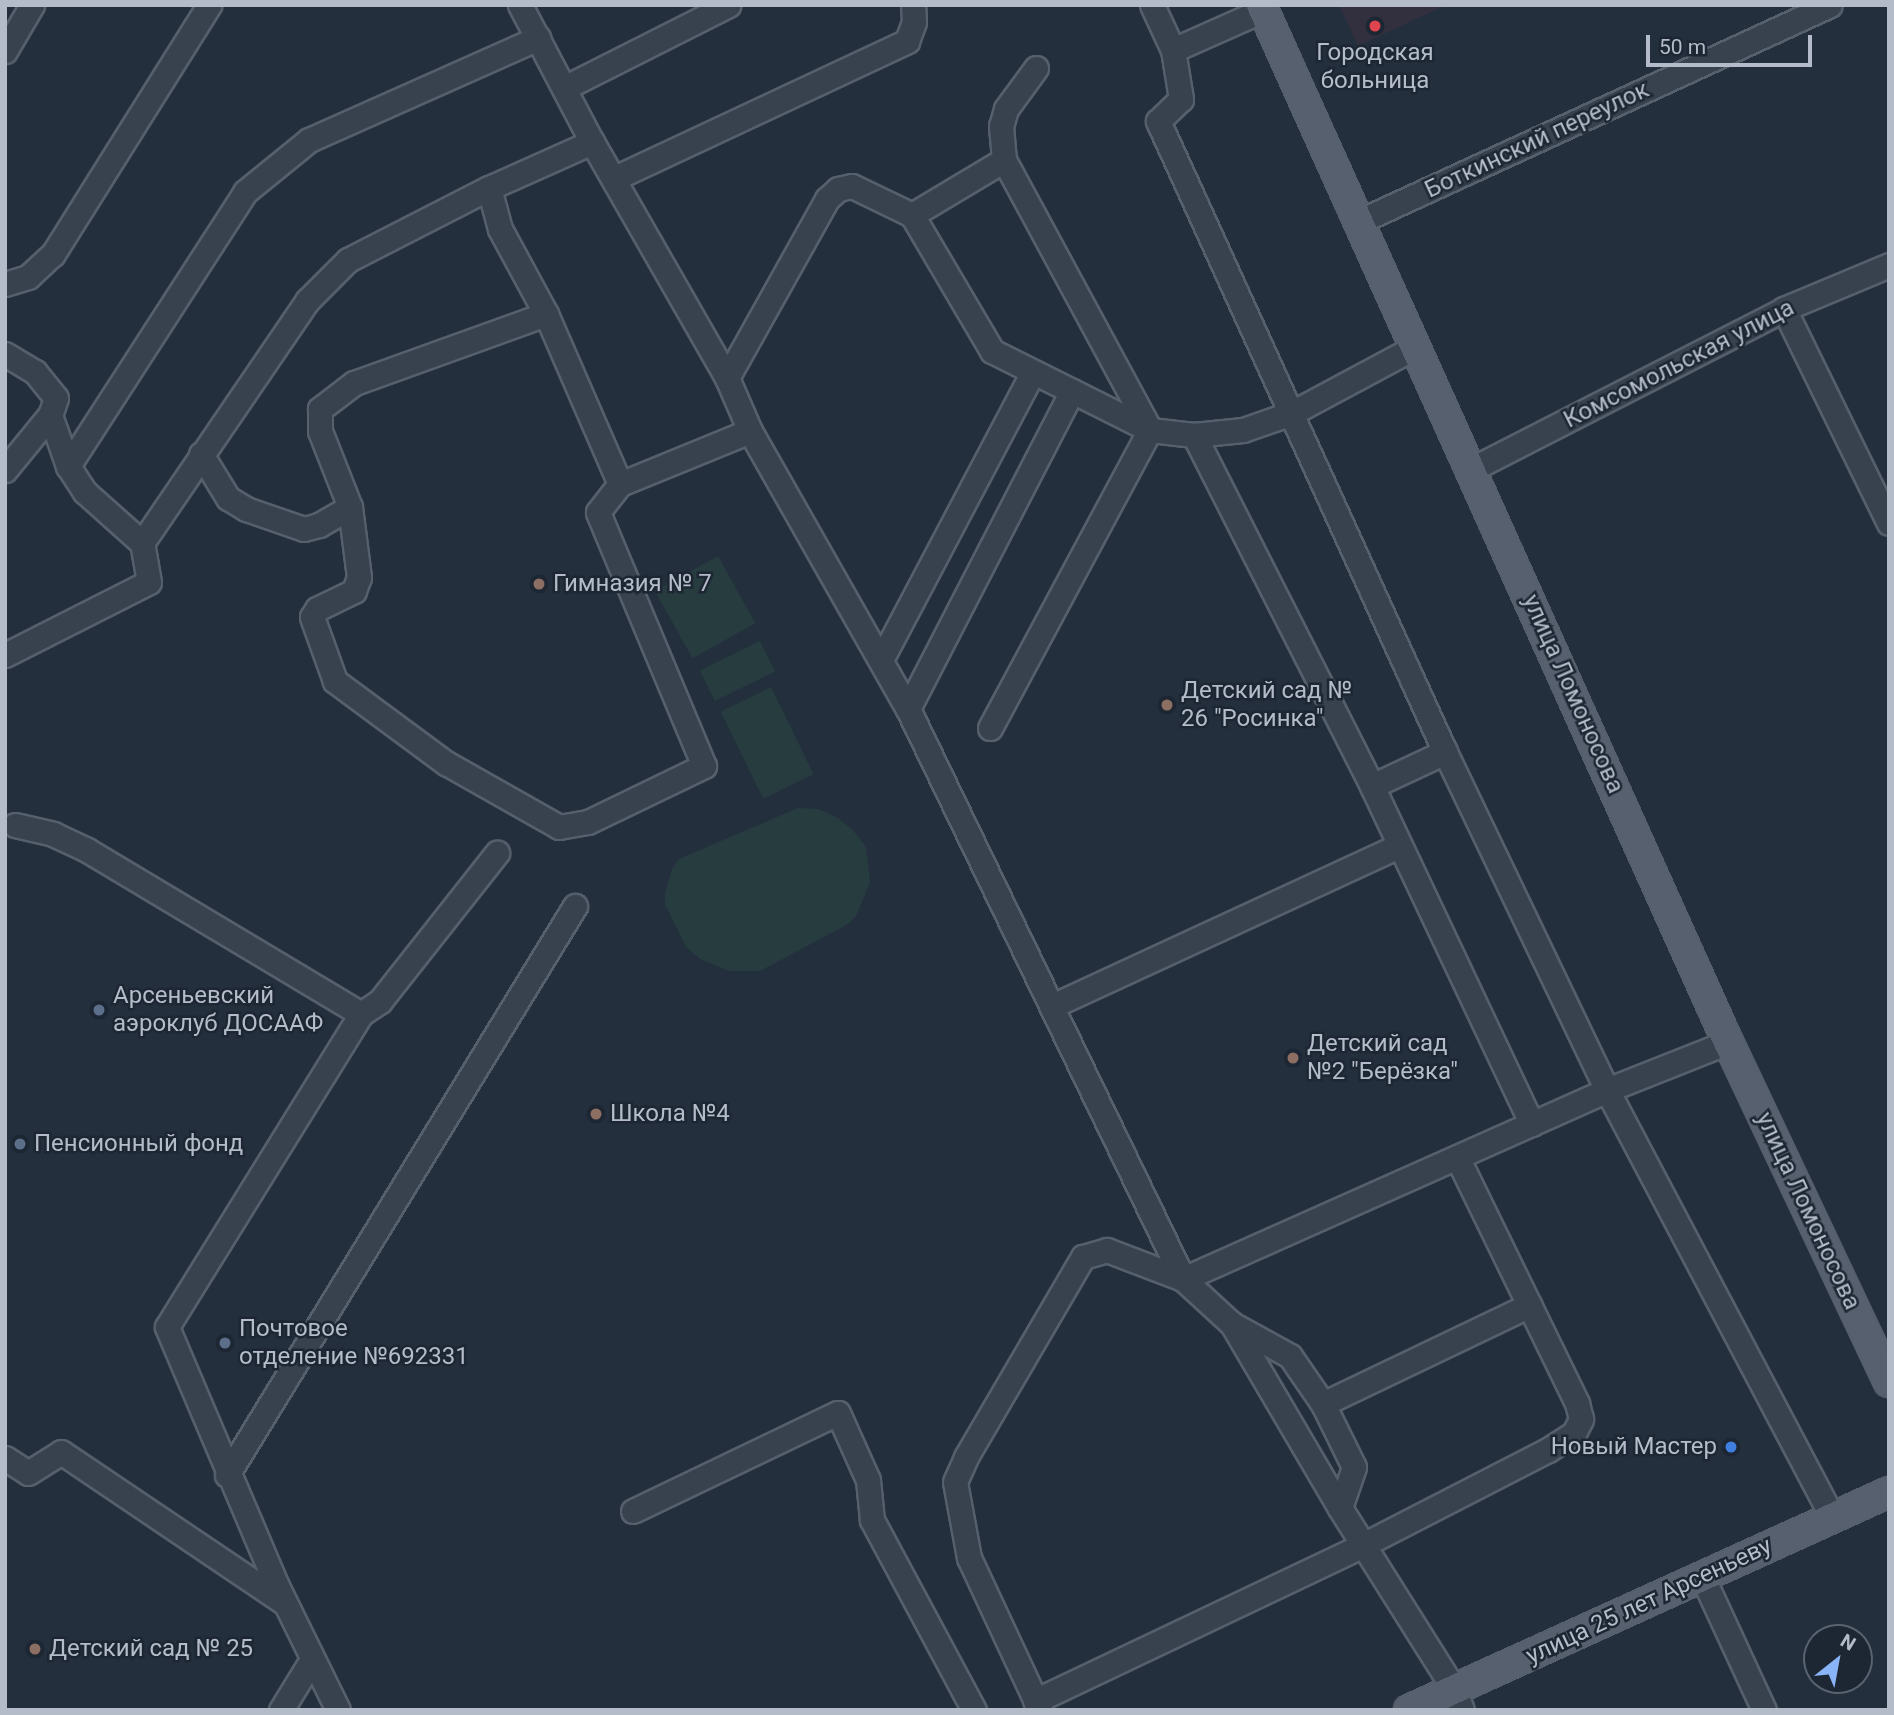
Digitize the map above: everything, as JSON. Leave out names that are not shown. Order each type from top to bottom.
[{"type":"main road","name":"улица Ломоносова","points":[[1262,8],[1728,1042],[1889,1382]]},
{"type":"main road","name":"улица 25 лет Арсеньеву","points":[[1409,1710],[1458,1700],[1702,1576],[1889,1492]]},
{"type":"street","points":[[5,51],[32,5]]},
{"type":"street","points":[[5,284],[28,277],[53,254],[209,5]]},
{"type":"street","points":[[520,5],[566,87],[592,142],[727,378],[750,431],[908,709],[1183,1279]]},
{"type":"street","points":[[566,87],[728,5]]},
{"type":"street","points":[[615,178],[907,41],[915,22],[913,5]]},
{"type":"street","points":[[1152,5],[1173,50],[1181,99],[1158,121],[1445,752],[1607,1090],[1832,1517]]},
{"type":"street","name":"Боткинский переулок","points":[[1358,222],[1830,5]]},
{"type":"street","points":[[1173,50],[1262,8]]},
{"type":"street","points":[[68,466],[245,192],[309,140],[538,38]]},
{"type":"street","points":[[1036,68],[1006,109],[1001,126],[1004,160],[1150,430]]},
{"type":"street","points":[[142,543],[307,301],[348,260],[489,188],[592,142]]},
{"type":"street","points":[[912,215],[1004,160]]},
{"type":"street","points":[[727,378],[827,199],[838,189],[852,186],[912,215],[992,351],[1032,374],[1150,430],[1194,435],[1243,430],[1292,413],[1415,347]]},
{"type":"street","points":[[489,188],[500,229],[546,314],[620,484]]},
{"type":"street","name":"Комсомольская улица","points":[[1472,469],[1784,309],[1889,265]]},
{"type":"street","points":[[1784,309],[1889,523]]},
{"type":"street","points":[[546,314],[354,383],[320,409],[320,431],[350,507],[359,577],[354,591],[317,609],[312,617],[335,681],[446,763],[559,827],[588,822],[704,765],[598,512],[620,484],[750,431]]},
{"type":"street","points":[[5,354],[35,372],[56,398],[50,415],[5,470]]},
{"type":"street","points":[[881,660],[1032,374]]},
{"type":"street","points":[[908,709],[1072,391]]},
{"type":"street","points":[[5,655],[149,582],[142,543],[85,492],[68,466],[50,415]]},
{"type":"street","points":[[990,728],[1150,430]]},
{"type":"street","points":[[1194,435],[1371,786],[1532,1124]]},
{"type":"street","points":[[201,453],[228,499],[246,509],[304,529],[319,525],[350,507]]},
{"type":"street","points":[[1371,786],[1445,752]]},
{"type":"street","points":[[9,823],[53,834],[87,850],[361,1014]]},
{"type":"street","points":[[1052,1006],[1399,846]]},
{"type":"street","points":[[338,1710],[311,1661],[227,1475],[167,1327],[361,1014],[380,1002],[497,853]]},
{"type":"street","points":[[227,1475],[575,906]]},
{"type":"street","points":[[1183,1279],[1458,1159],[1607,1090],[1728,1042]]},
{"type":"street","points":[[1340,1508],[1354,1467],[1323,1404],[1290,1356],[1233,1324],[1183,1279],[1107,1250],[1083,1257],[966,1457],[955,1482],[970,1558],[1037,1705],[1365,1544],[1548,1450],[1574,1433],[1581,1419],[1577,1403],[1458,1159]]},
{"type":"street","points":[[1323,1404],[1530,1305]]},
{"type":"street","points":[[1233,1324],[1340,1508],[1365,1544],[1458,1700]]},
{"type":"street","points":[[633,1511],[838,1413],[868,1480],[872,1520],[974,1710]]},
{"type":"street","points":[[5,1458],[28,1473],[61,1452],[285,1604]]},
{"type":"street","points":[[1702,1576],[1764,1710]]},
{"type":"street","points":[[281,1710],[311,1661]]},
{"type":"shaded area","name":"Городская больница","points":[[1339,5],[1446,5],[1358,46]]},
{"type":"green space","points":[[718,556],[755,623],[692,658],[655,591]]},
{"type":"green space","points":[[760,641],[775,672],[715,701],[700,670]]},
{"type":"green space","points":[[771,687],[814,774],[763,799],[721,712]]},
{"type":"green space","points":[[798,808],[818,809],[838,818],[853,830],[866,847],[870,882],[857,914],[850,923],[760,971],[729,971],[700,959],[686,947],[665,904],[665,892],[672,869],[679,859]]},
{"type":"place","name":"Городская больница","points":[[1375,26]]},
{"type":"place","name":"Гимназия № 7","points":[[539,584]]},
{"type":"place","name":"Детский сад № 26 \"Росинка\"","points":[[1167,705]]},
{"type":"place","name":"Арсеньевский аэроклуб ДОСААФ","points":[[99,1010]]},
{"type":"place","name":"Детский сад №2 \"Берёзка\"","points":[[1293,1058]]},
{"type":"place","name":"Школа №4","points":[[596,1114]]},
{"type":"place","name":"Пенсионный фонд","points":[[20,1144]]},
{"type":"place","name":"Почтовое отделение №692331","points":[[225,1343]]},
{"type":"place","name":"Новый Мастер","points":[[1731,1447]]},
{"type":"place","name":"Детский сад № 25","points":[[35,1649]]}]
